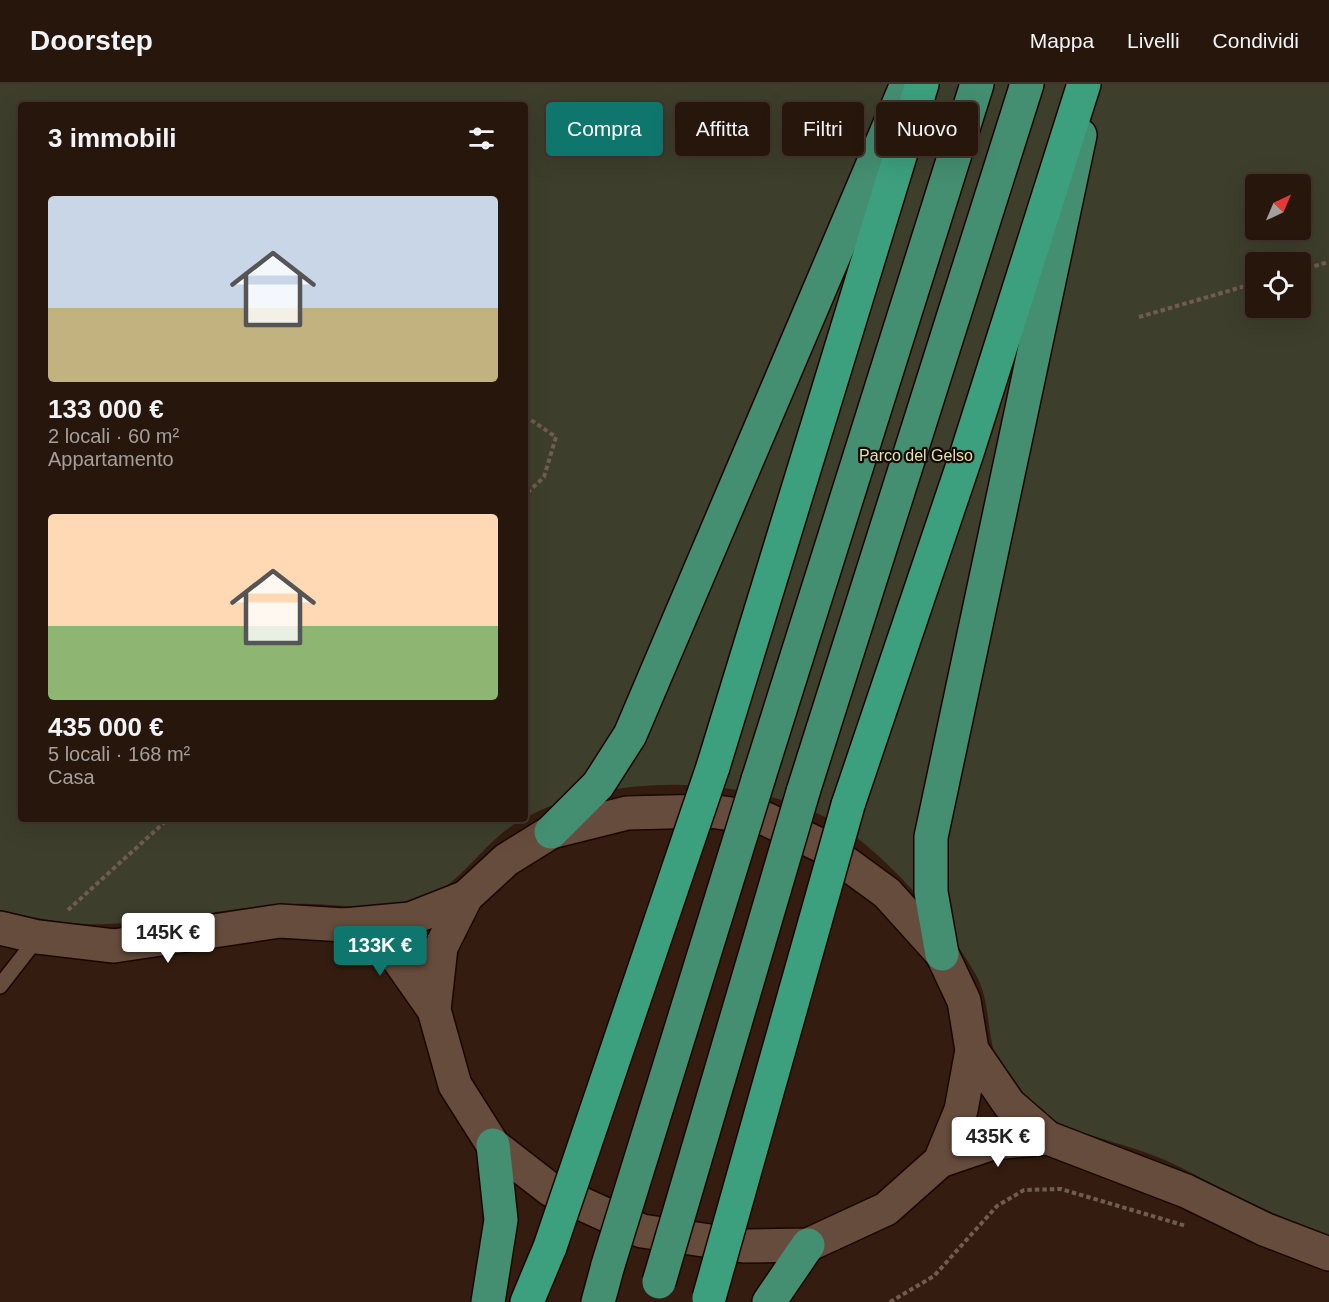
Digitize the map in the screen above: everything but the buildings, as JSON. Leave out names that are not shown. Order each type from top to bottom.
[{"type":"highway","points":[[551,832],[598,785],[630,735],[907,84]]},
{"type":"highway","points":[[528,1302],[550,1247],[713,767],[922,84]]},
{"type":"highway","points":[[598,1302],[758,780],[976,84]]},
{"type":"highway","points":[[657,1292],[803,792],[1027,84]]},
{"type":"highway","points":[[709,1300],[848,805],[967,453],[1084,84]]},
{"type":"highway","points":[[942,954],[931,892],[931,837],[1091,84]]},
{"type":"highway","points":[[488,1302],[501,1220],[493,1145]]},
{"type":"highway","points":[[769,1302],[808,1245]]},
{"type":"street","points":[[434,1010],[441,947],[466,897],[506,860],[551,832],[627,813],[710,811],[766,819],[824,847],[888,893],[942,954],[964,1001],[972,1050],[961,1110],[940,1161]]},
{"type":"street","points":[[0,928],[38,937],[114,946],[280,921],[344,925],[410,919],[466,897]]},
{"type":"street","points":[[344,925],[396,956],[434,1010],[455,1085],[493,1145],[551,1190],[642,1231],[744,1246],[808,1245],[886,1209],[940,1161],[993,1143],[1048,1138]]},
{"type":"street","points":[[972,1050],[1009,1104],[1048,1138],[1186,1191],[1264,1229],[1329,1254]]},
{"type":"lane","points":[[0,986],[38,937]]},
{"type":"path","points":[[1311,267],[1329,262]]},
{"type":"path","points":[[1139,317],[1245,287]]},
{"type":"path","points":[[528,418],[556,437],[544,477],[528,492]]},
{"type":"path","points":[[38,937],[165,822]]},
{"type":"path","points":[[890,1302],[934,1276],[997,1206],[1024,1190],[1061,1189],[1195,1229]]},
{"type":"green space","name":"Parco del Gelso","points":[[0,84],[1329,84],[1329,1236],[1257,1206],[1167,1161],[1055,1121],[1026,1102],[999,1066],[991,1039],[984,994],[963,953],[928,908],[887,863],[865,844],[823,816],[789,802],[752,793],[713,787],[673,785],[633,787],[595,793],[558,803],[528,817],[528,102],[18,102],[18,822],[518,822],[509,827],[439,892],[410,904],[377,908],[310,904],[271,905],[131,923],[81,924],[0,910]]}]
